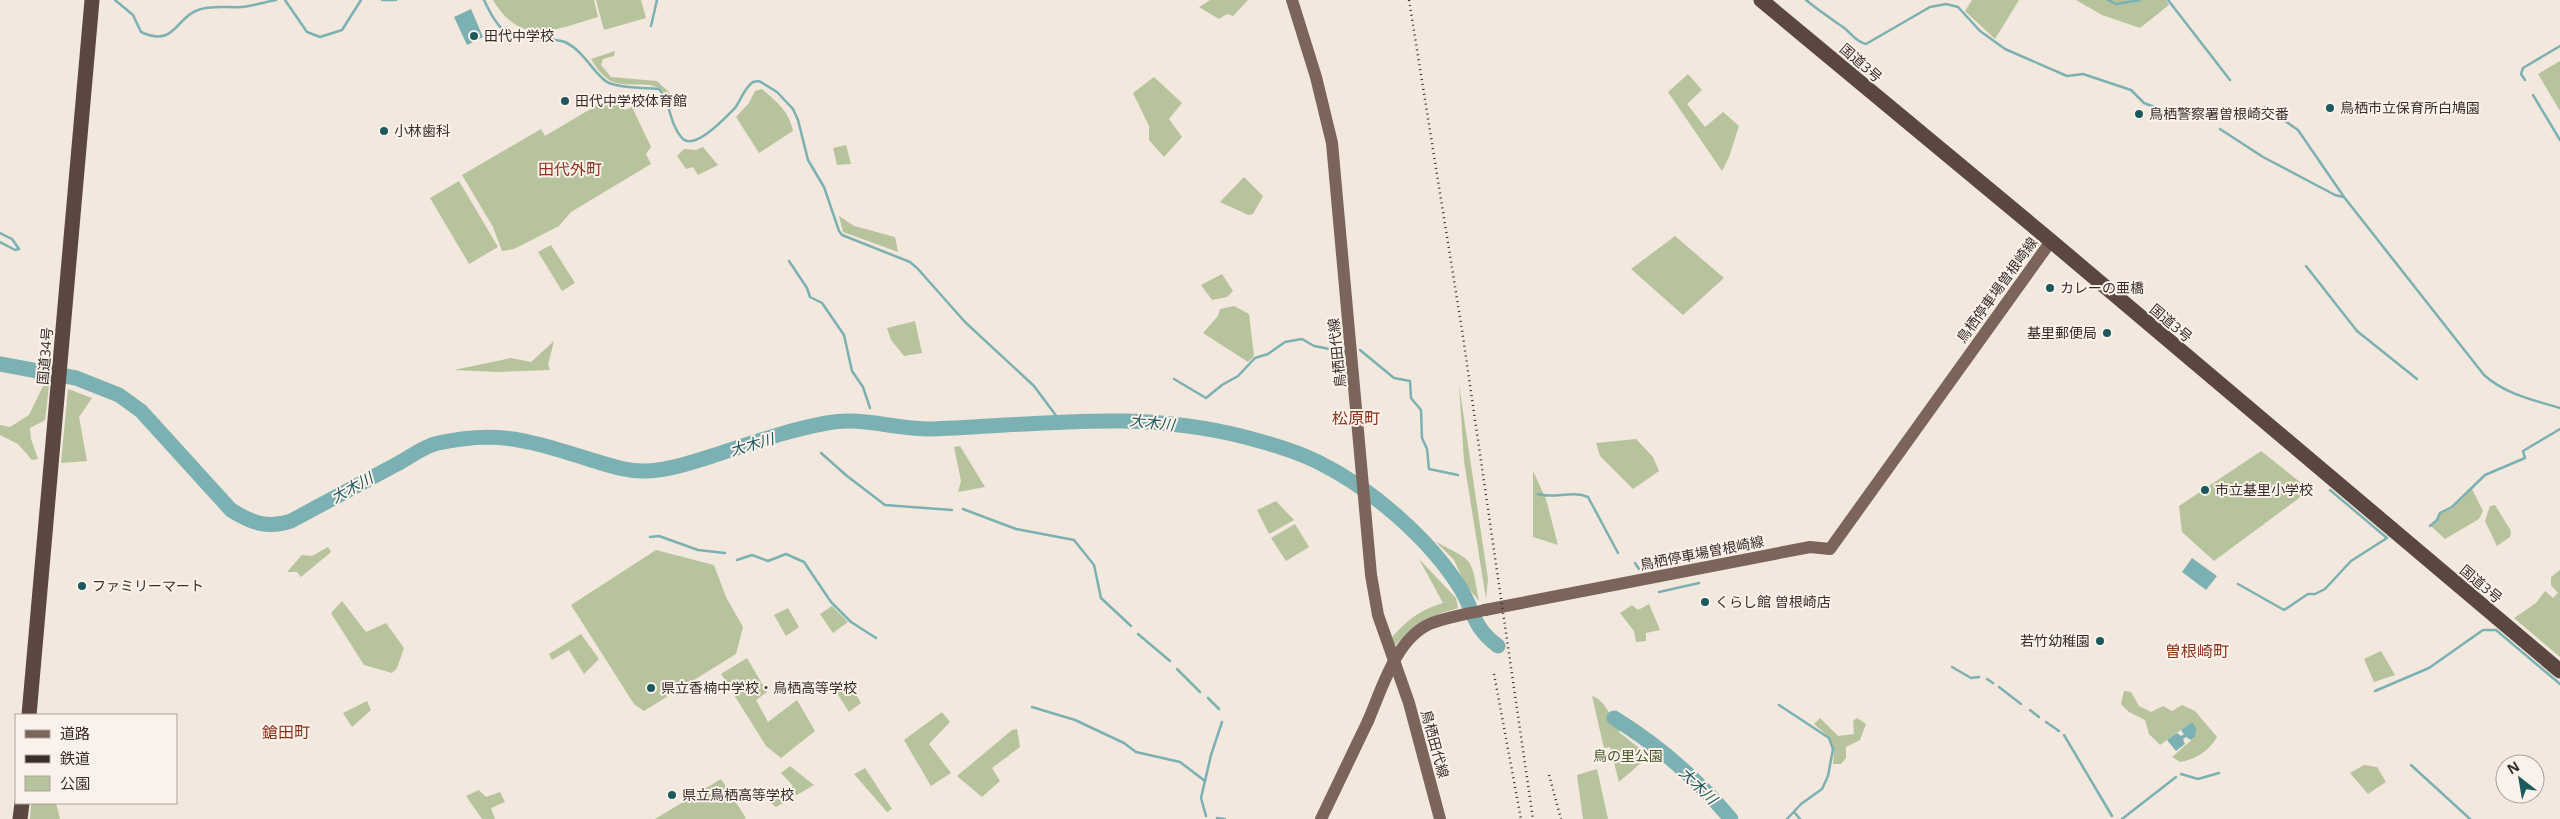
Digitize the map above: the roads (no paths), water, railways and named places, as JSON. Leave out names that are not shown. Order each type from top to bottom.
[{"type":"highway","name":"国道34号","points":[[29,714],[92,0]]},
{"type":"highway","name":"国道3号","points":[[1761,0],[2560,671]]},
{"type":"highway","points":[[20,819],[22,804]]},
{"type":"main road","name":"鳥栖田代線","points":[[1292,0],[1316,77],[1332,143],[1364,474],[1371,575],[1378,615],[1409,702],[1440,819]]},
{"type":"main road","name":"鳥栖停車場曽根崎線","points":[[1322,819],[1398,655],[1412,636],[1430,624],[1485,610],[1572,592],[1810,547],[1830,549],[2050,241]]},
{"type":"water","points":[[471,9],[483,37],[467,45],[454,17]]},
{"type":"water","points":[[2192,558],[2217,576],[2206,590],[2182,572]]},
{"type":"water","points":[[2192,722],[2196,728],[2195,737],[2191,740],[2186,737],[2183,739],[2185,744],[2176,751],[2167,740],[2177,733],[2181,736],[2184,734],[2181,730]]},
{"type":"waterway","points":[[115,0],[133,15],[141,32],[152,36],[168,34],[191,14],[203,8],[236,7],[276,0]]},
{"type":"waterway","points":[[285,0],[307,32],[320,37],[342,30],[361,0]]},
{"type":"waterway","points":[[382,0],[396,0]]},
{"type":"waterway","points":[[484,0],[494,19],[510,34],[518,37],[552,39],[565,42],[579,52],[599,75],[609,83],[627,87],[659,89],[666,100],[678,132],[687,141],[702,137],[710,132],[735,108],[753,82],[759,81],[777,92],[793,109],[798,120],[808,160],[824,187],[842,235],[910,262],[965,322],[1034,386],[1060,421]]},
{"type":"waterway","points":[[651,26],[657,0]]},
{"type":"waterway","points":[[1806,0],[1856,39],[1866,44],[1930,7],[1946,4],[1958,7],[1980,31],[2005,49],[2067,76],[2083,74],[2131,90],[2144,103],[2170,113]]},
{"type":"waterway","points":[[2108,0],[2116,4],[2140,0]]},
{"type":"waterway","points":[[2168,0],[2230,80]]},
{"type":"waterway","points":[[2525,80],[2521,74],[2523,68],[2560,46]]},
{"type":"waterway","points":[[2533,95],[2560,140]]},
{"type":"waterway","points":[[2265,107],[2298,130],[2344,197],[2484,375],[2510,392],[2560,408]]},
{"type":"waterway","points":[[2220,129],[2263,157],[2335,195],[2343,197]]},
{"type":"waterway","points":[[0,233],[12,239],[19,249]]},
{"type":"waterway","points":[[0,242],[15,250],[19,249]]},
{"type":"waterway","points":[[789,261],[807,288],[810,297],[822,303],[844,335],[852,371],[863,387],[870,408]]},
{"type":"waterway","points":[[2306,266],[2357,331],[2417,379]]},
{"type":"waterway","points":[[1174,379],[1206,398],[1222,385],[1238,376],[1255,358],[1268,354],[1285,342],[1302,339],[1314,346],[1345,352]]},
{"type":"waterway","points":[[1360,350],[1394,378],[1410,381],[1411,398],[1421,410],[1422,438],[1427,449],[1429,469],[1458,475]]},
{"type":"waterway","name":"大木川","points":[[0,364],[76,378],[119,395],[141,411],[231,510],[253,521],[267,524],[291,521],[428,447],[438,443],[478,437],[495,437],[527,442],[622,469],[647,471],[680,466],[783,433],[840,421],[866,422],[920,429],[1089,421],[1165,423],[1205,428],[1274,445],[1302,455],[1320,463],[1359,486],[1397,516],[1432,550],[1459,586],[1478,625],[1489,639],[1498,646]]},
{"type":"waterway","points":[[2430,526],[2437,520],[2440,513],[2452,507],[2485,475],[2525,458],[2523,451],[2560,429]]},
{"type":"waterway","points":[[821,453],[885,505],[952,510]]},
{"type":"waterway","points":[[2238,584],[2284,610],[2308,594],[2315,594],[2325,589],[2351,561],[2387,538],[2330,490]]},
{"type":"waterway","points":[[1538,494],[1550,496],[1576,494],[1588,497],[1618,553]]},
{"type":"waterway","points":[[963,509],[1016,529],[1074,540],[1094,565],[1101,598],[1131,626]]},
{"type":"waterway","points":[[650,537],[659,536],[698,550],[725,553]]},
{"type":"waterway","points":[[737,560],[752,555],[768,561],[786,554],[804,562],[831,602],[851,622],[876,638]]},
{"type":"waterway","points":[[1635,563],[1639,569]]},
{"type":"waterway","points":[[1659,592],[1699,583]]},
{"type":"waterway","points":[[2375,691],[2429,668],[2483,630],[2496,630],[2560,684]]},
{"type":"waterway","points":[[1138,634],[1170,661]]},
{"type":"waterway","points":[[1952,667],[1971,678],[1979,677]]},
{"type":"waterway","points":[[1177,669],[1200,692]]},
{"type":"waterway","points":[[1987,679],[1993,683]]},
{"type":"waterway","points":[[1999,687],[2021,704]]},
{"type":"waterway","points":[[1208,698],[1219,709]]},
{"type":"waterway","points":[[1779,705],[1829,738],[1833,749],[1828,776],[1822,789],[1801,804],[1787,819]]},
{"type":"waterway","points":[[1032,707],[1075,720],[1124,743],[1136,752],[1180,762],[1205,781]]},
{"type":"waterway","points":[[2030,710],[2039,717]]},
{"type":"waterway","name":"大木川","points":[[1614,718],[1677,764],[1731,819]]},
{"type":"waterway","points":[[1206,816],[1201,798],[1211,755],[1222,722]]},
{"type":"waterway","points":[[2046,722],[2059,731]]},
{"type":"waterway","points":[[2064,735],[2112,816]]},
{"type":"waterway","points":[[2411,765],[2470,819]]},
{"type":"waterway","points":[[2181,774],[2198,779],[2219,773]]},
{"type":"waterway","points":[[2122,819],[2176,777]]},
{"type":"waterway","points":[[1794,812],[1800,819]]},
{"type":"waterway","points":[[1217,818],[1225,819]]},
{"type":"railway","points":[[1409,0],[1462,330],[1533,819]]},
{"type":"railway","points":[[1494,674],[1521,819]]},
{"type":"railway","points":[[1549,775],[1561,819]]},
{"type":"place","name":"田代中学校","points":[[474,36]]},
{"type":"place","name":"田代中学校体育館","points":[[565,101]]},
{"type":"place","name":"鳥栖市立保育所白鳩園","points":[[2330,108]]},
{"type":"place","name":"鳥栖警察署曽根崎交番","points":[[2139,114]]},
{"type":"place","name":"小林歯科","points":[[384,131]]},
{"type":"place","name":"カレーの亜橋","points":[[2050,288]]},
{"type":"place","name":"基里郵便局","points":[[2107,333]]},
{"type":"place","name":"市立基里小学校","points":[[2205,490]]},
{"type":"place","name":"ファミリーマート","points":[[82,586]]},
{"type":"place","name":"くらし館 曽根崎店","points":[[1705,602]]},
{"type":"place","name":"若竹幼稚園","points":[[2100,641]]},
{"type":"place","name":"県立香楠中学校・鳥栖高等学校","points":[[651,688]]},
{"type":"place","name":"県立鳥栖高等学校","points":[[672,795]]},
{"type":"district","name":"田代外町","points":[[570,169]]},
{"type":"district","name":"松原町","points":[[1356,418]]},
{"type":"district","name":"曽根崎町","points":[[2197,651]]},
{"type":"district","name":"鎗田町","points":[[286,732]]},
{"type":"park label","name":"鳥の里公園","points":[[1628,756]]}]
